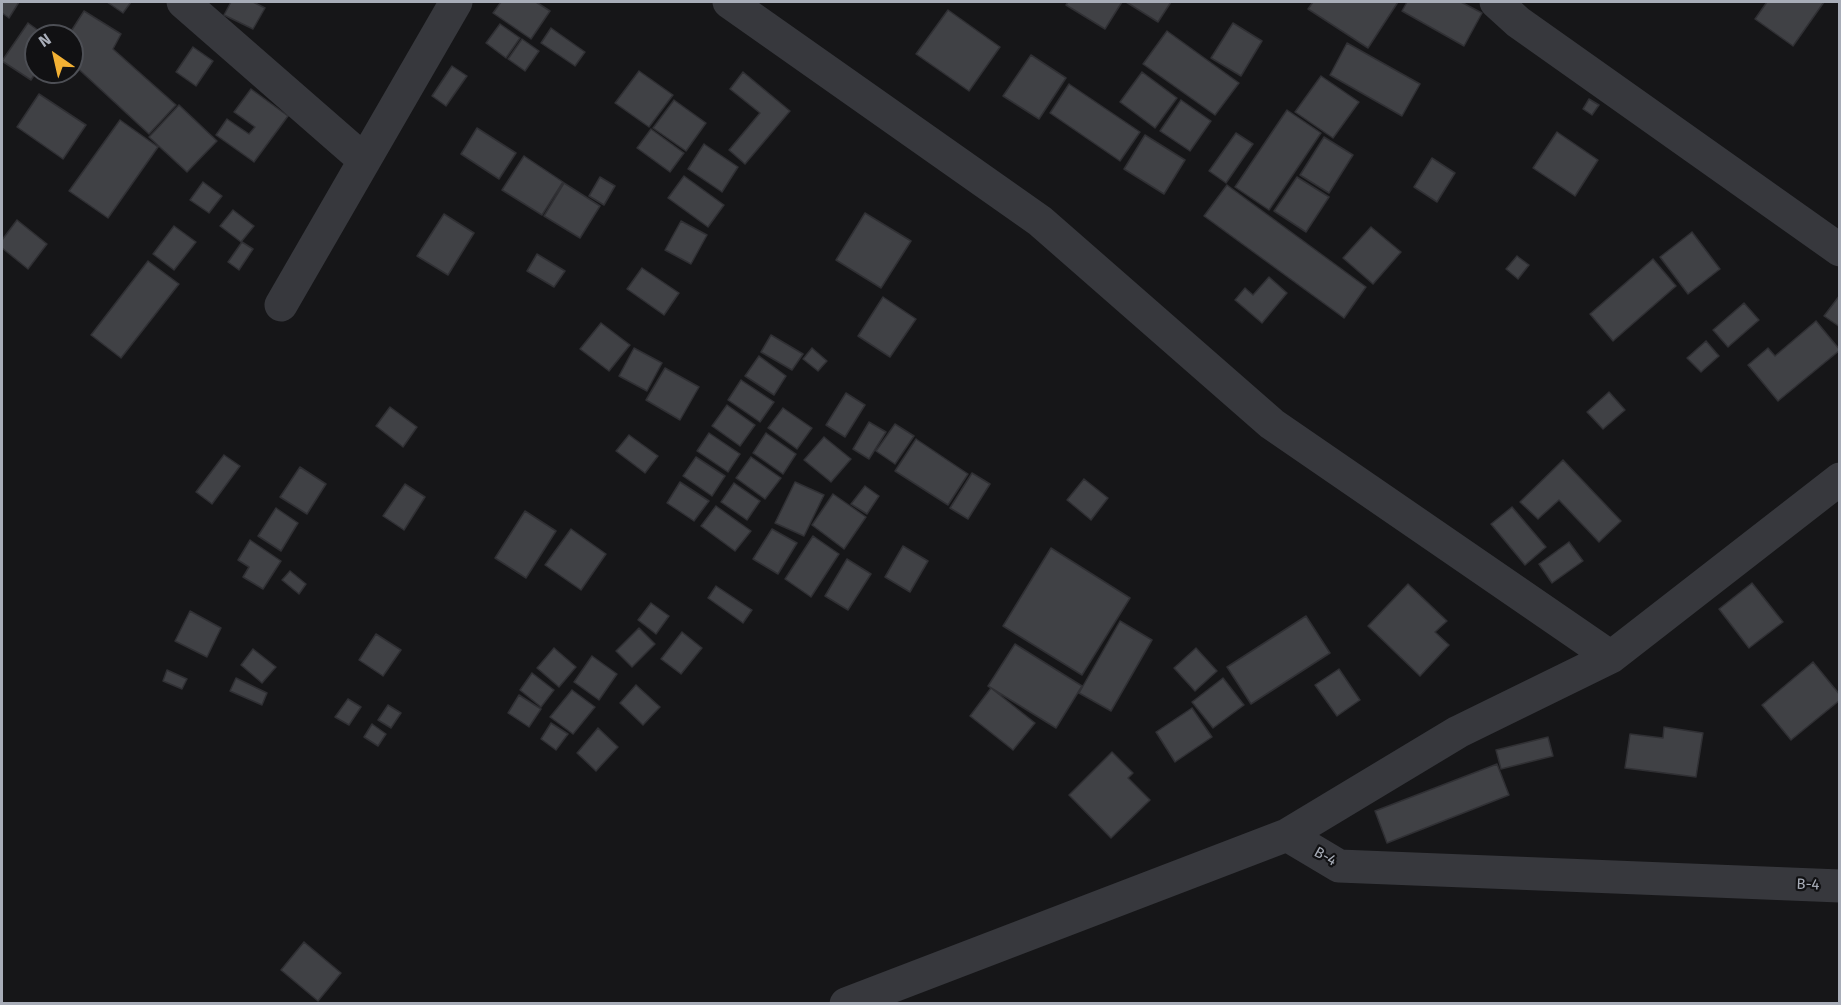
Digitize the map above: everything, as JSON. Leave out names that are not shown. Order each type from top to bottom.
[{"type":"street","points":[[183,2],[364,160]]},
{"type":"street","points":[[281,305],[456,2]]},
{"type":"street","points":[[729,2],[1040,221],[1272,424],[1611,657]]},
{"type":"street","points":[[1496,2],[1518,22],[1839,250]]},
{"type":"street","points":[[846,1004],[1287,835],[1458,732],[1611,657],[1839,479]]},
{"type":"street","name":"B-4","points":[[1287,835],[1339,866],[1839,886]]},
{"type":"building","points":[[2,2],[19,2],[9,18],[2,13]]},
{"type":"building","points":[[107,2],[131,2],[123,13]]},
{"type":"building","points":[[231,2],[253,2],[265,8],[253,29],[224,15]]},
{"type":"building","points":[[501,2],[536,2],[550,11],[531,39],[493,13]]},
{"type":"building","points":[[1068,2],[1122,2],[1105,29],[1066,5]]},
{"type":"building","points":[[1126,2],[1171,2],[1158,22]]},
{"type":"building","points":[[1313,2],[1398,2],[1368,48],[1308,9]]},
{"type":"building","points":[[1407,2],[1461,2],[1482,13],[1464,46],[1402,11]]},
{"type":"building","points":[[1767,2],[1824,2],[1793,46],[1755,19]]},
{"type":"building","points":[[948,10],[1000,47],[969,91],[916,54]]},
{"type":"building","points":[[84,11],[121,34],[113,49],[176,105],[149,134],[84,74],[84,24],[76,24]]},
{"type":"building","points":[[1233,23],[1262,41],[1241,76],[1211,58]]},
{"type":"building","points":[[500,24],[520,38],[506,58],[486,43]]},
{"type":"building","points":[[551,28],[585,52],[575,66],[541,43]]},
{"type":"building","points":[[24,29],[24,75],[2,61]]},
{"type":"building","points":[[1167,31],[1239,83],[1215,115],[1143,64]]},
{"type":"building","points":[[522,39],[539,51],[525,71],[508,59]]},
{"type":"building","points":[[1347,43],[1420,84],[1402,116],[1330,75]]},
{"type":"building","points":[[193,47],[213,61],[196,86],[176,72]]},
{"type":"building","points":[[1031,55],[1066,78],[1039,119],[1003,96]]},
{"type":"building","points":[[452,66],[467,76],[446,106],[432,96]]},
{"type":"building","points":[[639,71],[673,95],[649,127],[615,103]]},
{"type":"building","points":[[743,72],[790,111],[745,164],[729,150],[760,113],[730,89]]},
{"type":"building","points":[[1142,72],[1177,98],[1155,128],[1120,102]]},
{"type":"building","points":[[1321,76],[1359,102],[1333,138],[1295,112]]},
{"type":"building","points":[[1069,84],[1140,132],[1120,161],[1050,113]]},
{"type":"building","points":[[251,89],[288,116],[254,162],[216,135],[227,119],[249,134],[255,127],[234,112]]},
{"type":"building","points":[[39,94],[86,125],[63,159],[17,127]]},
{"type":"building","points":[[1589,99],[1599,105],[1592,115],[1583,109]]},
{"type":"building","points":[[674,100],[706,123],[686,151],[653,128]]},
{"type":"building","points":[[1181,100],[1211,121],[1190,151],[1160,131]]},
{"type":"building","points":[[179,105],[217,141],[187,172],[149,137]]},
{"type":"building","points":[[1287,110],[1321,133],[1269,210],[1235,187]]},
{"type":"building","points":[[120,120],[158,147],[108,218],[69,191]]},
{"type":"building","points":[[477,128],[516,153],[499,179],[461,154]]},
{"type":"building","points":[[651,129],[684,153],[670,172],[637,148]]},
{"type":"building","points":[[1557,132],[1598,160],[1575,196],[1533,168]]},
{"type":"building","points":[[1236,133],[1253,144],[1226,183],[1209,171]]},
{"type":"building","points":[[1145,135],[1185,160],[1164,194],[1124,169]]},
{"type":"building","points":[[1324,137],[1353,155],[1329,193],[1300,175]]},
{"type":"building","points":[[704,144],[738,167],[722,192],[688,169]]},
{"type":"building","points":[[524,156],[563,182],[542,215],[502,190]]},
{"type":"building","points":[[1432,158],[1455,173],[1437,202],[1414,187]]},
{"type":"building","points":[[684,176],[724,205],[708,227],[668,198]]},
{"type":"building","points":[[600,177],[615,186],[604,205],[589,196]]},
{"type":"building","points":[[1297,177],[1329,197],[1306,232],[1274,211]]},
{"type":"building","points":[[203,182],[222,196],[209,213],[190,200]]},
{"type":"building","points":[[564,183],[600,206],[580,238],[544,216]]},
{"type":"building","points":[[1227,185],[1366,287],[1344,318],[1204,216]]},
{"type":"building","points":[[233,210],[254,226],[241,242],[220,226]]},
{"type":"building","points":[[865,213],[911,241],[881,288],[836,260]]},
{"type":"building","points":[[444,214],[474,233],[448,275],[417,256]]},
{"type":"building","points":[[17,220],[47,244],[28,269],[2,248],[2,240]]},
{"type":"building","points":[[681,221],[707,235],[691,264],[665,250]]},
{"type":"building","points":[[174,226],[196,242],[174,270],[153,254]]},
{"type":"building","points":[[1371,227],[1401,252],[1373,284],[1343,258]]},
{"type":"building","points":[[1692,232],[1720,269],[1688,294],[1660,257]]},
{"type":"building","points":[[242,242],[253,249],[239,270],[228,262]]},
{"type":"building","points":[[537,254],[565,271],[554,287],[527,271]]},
{"type":"building","points":[[1517,256],[1529,265],[1518,279],[1506,269]]},
{"type":"building","points":[[1653,259],[1676,286],[1613,341],[1590,314]]},
{"type":"building","points":[[148,261],[179,284],[121,358],[91,335]]},
{"type":"building","points":[[642,268],[679,293],[664,315],[627,289]]},
{"type":"building","points":[[1269,277],[1287,293],[1262,323],[1235,300],[1245,288],[1253,295]]},
{"type":"building","points":[[1840,295],[1840,327],[1824,316]]},
{"type":"building","points":[[883,297],[916,319],[890,357],[858,336]]},
{"type":"building","points":[[1744,303],[1759,320],[1728,347],[1713,330]]},
{"type":"building","points":[[1816,321],[1840,350],[1778,401],[1748,365],[1768,348],[1775,356]]},
{"type":"building","points":[[601,323],[630,345],[609,371],[580,349]]},
{"type":"building","points":[[771,335],[803,354],[792,370],[761,352]]},
{"type":"building","points":[[1706,341],[1719,356],[1701,372],[1687,358]]},
{"type":"building","points":[[634,348],[662,363],[647,391],[619,376]]},
{"type":"building","points":[[812,348],[827,361],[818,371],[803,359]]},
{"type":"building","points":[[759,356],[786,376],[774,395],[745,376]]},
{"type":"building","points":[[665,368],[699,387],[680,420],[646,400]]},
{"type":"building","points":[[741,380],[774,402],[760,422],[728,400]]},
{"type":"building","points":[[1609,392],[1625,410],[1603,429],[1587,412]]},
{"type":"building","points":[[846,393],[865,405],[845,437],[826,425]]},
{"type":"building","points":[[727,405],[755,425],[740,446],[712,426]]},
{"type":"building","points":[[390,407],[417,427],[403,447],[376,426]]},
{"type":"building","points":[[783,408],[812,428],[797,449],[768,428]]},
{"type":"building","points":[[869,422],[886,432],[869,459],[853,449]]},
{"type":"building","points":[[895,424],[914,436],[895,464],[876,451]]},
{"type":"building","points":[[709,433],[740,454],[728,472],[697,451]]},
{"type":"building","points":[[766,433],[796,454],[783,474],[753,453]]},
{"type":"building","points":[[629,435],[658,456],[645,473],[616,451]]},
{"type":"building","points":[[824,437],[851,459],[831,482],[804,460]]},
{"type":"building","points":[[916,439],[968,474],[948,505],[895,471]]},
{"type":"building","points":[[224,455],[240,466],[212,504],[196,492]]},
{"type":"building","points":[[696,457],[725,476],[712,496],[683,476]]},
{"type":"building","points":[[751,457],[781,478],[765,499],[736,478]]},
{"type":"building","points":[[1563,460],[1621,521],[1599,542],[1559,500],[1538,519],[1520,502]]},
{"type":"building","points":[[300,467],[326,484],[307,514],[280,497]]},
{"type":"building","points":[[972,473],[990,484],[968,519],[950,508]]},
{"type":"building","points":[[1084,479],[1108,498],[1091,520],[1067,500]]},
{"type":"building","points":[[680,482],[709,501],[694,521],[667,503]]},
{"type":"building","points":[[795,482],[824,495],[804,536],[775,523]]},
{"type":"building","points":[[734,483],[760,501],[747,520],[721,502]]},
{"type":"building","points":[[405,484],[425,497],[404,530],[383,516]]},
{"type":"building","points":[[865,486],[879,496],[867,514],[851,504]]},
{"type":"building","points":[[833,494],[866,517],[844,549],[812,525]]},
{"type":"building","points":[[716,506],[751,531],[735,551],[701,526]]},
{"type":"building","points":[[1512,507],[1546,547],[1525,565],[1491,524]]},
{"type":"building","points":[[276,508],[298,523],[281,551],[258,536]]},
{"type":"building","points":[[525,511],[556,531],[526,578],[495,558]]},
{"type":"building","points":[[571,529],[606,554],[581,590],[545,565]]},
{"type":"building","points":[[772,529],[797,543],[778,574],[753,559]]},
{"type":"building","points":[[813,536],[839,554],[811,597],[785,579]]},
{"type":"building","points":[[250,540],[281,561],[263,589],[243,577],[249,567],[238,560]]},
{"type":"building","points":[[1569,542],[1583,561],[1552,583],[1539,564]]},
{"type":"building","points":[[903,546],[928,561],[910,592],[885,577]]},
{"type":"building","points":[[1051,548],[1130,598],[1082,675],[1003,626]]},
{"type":"building","points":[[847,559],[871,574],[848,610],[825,596]]},
{"type":"building","points":[[290,571],[306,584],[299,594],[282,580]]},
{"type":"building","points":[[1752,583],[1783,622],[1749,648],[1719,609]]},
{"type":"building","points":[[1408,584],[1447,621],[1435,632],[1449,645],[1420,676],[1368,626]]},
{"type":"building","points":[[716,586],[752,610],[743,623],[708,598]]},
{"type":"building","points":[[651,603],[669,616],[656,634],[638,620]]},
{"type":"building","points":[[190,611],[221,628],[207,657],[175,641]]},
{"type":"building","points":[[1306,616],[1330,653],[1251,704],[1227,667]]},
{"type":"building","points":[[1120,621],[1152,640],[1111,711],[1079,693]]},
{"type":"building","points":[[639,628],[655,644],[632,667],[616,651]]},
{"type":"building","points":[[682,632],[702,648],[681,674],[661,659]]},
{"type":"building","points":[[376,634],[401,650],[383,676],[359,660]]},
{"type":"building","points":[[1015,644],[1082,686],[1056,728],[988,686]]},
{"type":"building","points":[[554,648],[576,667],[559,687],[537,668]]},
{"type":"building","points":[[1196,648],[1217,671],[1195,691],[1174,668]]},
{"type":"building","points":[[253,649],[276,667],[262,683],[241,665]]},
{"type":"building","points":[[592,656],[617,674],[599,700],[574,682]]},
{"type":"building","points":[[1813,662],[1840,695],[1840,700],[1791,740],[1762,705]]},
{"type":"building","points":[[1339,669],[1360,700],[1337,716],[1315,685]]},
{"type":"building","points":[[167,670],[187,679],[182,689],[163,681]]},
{"type":"building","points":[[532,673],[554,690],[541,707],[520,690]]},
{"type":"building","points":[[236,678],[267,693],[262,705],[230,691]]},
{"type":"building","points":[[1223,678],[1244,705],[1213,728],[1192,702]]},
{"type":"building","points":[[636,685],[660,707],[643,725],[620,703]]},
{"type":"building","points":[[991,688],[1035,723],[1013,750],[970,716]]},
{"type":"building","points":[[572,690],[595,707],[573,734],[550,717]]},
{"type":"building","points":[[519,695],[541,709],[529,727],[508,713]]},
{"type":"building","points":[[348,699],[361,707],[349,725],[335,717]]},
{"type":"building","points":[[388,705],[401,713],[391,728],[378,720]]},
{"type":"building","points":[[1192,708],[1212,737],[1175,762],[1156,732]]},
{"type":"building","points":[[551,723],[568,734],[556,750],[541,739]]},
{"type":"building","points":[[372,724],[386,734],[378,746],[364,737]]},
{"type":"building","points":[[1664,727],[1703,733],[1696,777],[1625,768],[1630,734],[1663,738]]},
{"type":"building","points":[[598,728],[618,747],[596,771],[577,753]]},
{"type":"building","points":[[1548,737],[1553,756],[1501,769],[1496,750]]},
{"type":"building","points":[[1112,752],[1133,773],[1128,778],[1150,800],[1111,838],[1069,795]]},
{"type":"building","points":[[1497,764],[1509,795],[1387,843],[1375,811]]},
{"type":"building","points":[[304,942],[341,973],[318,1001],[281,970]]}]
